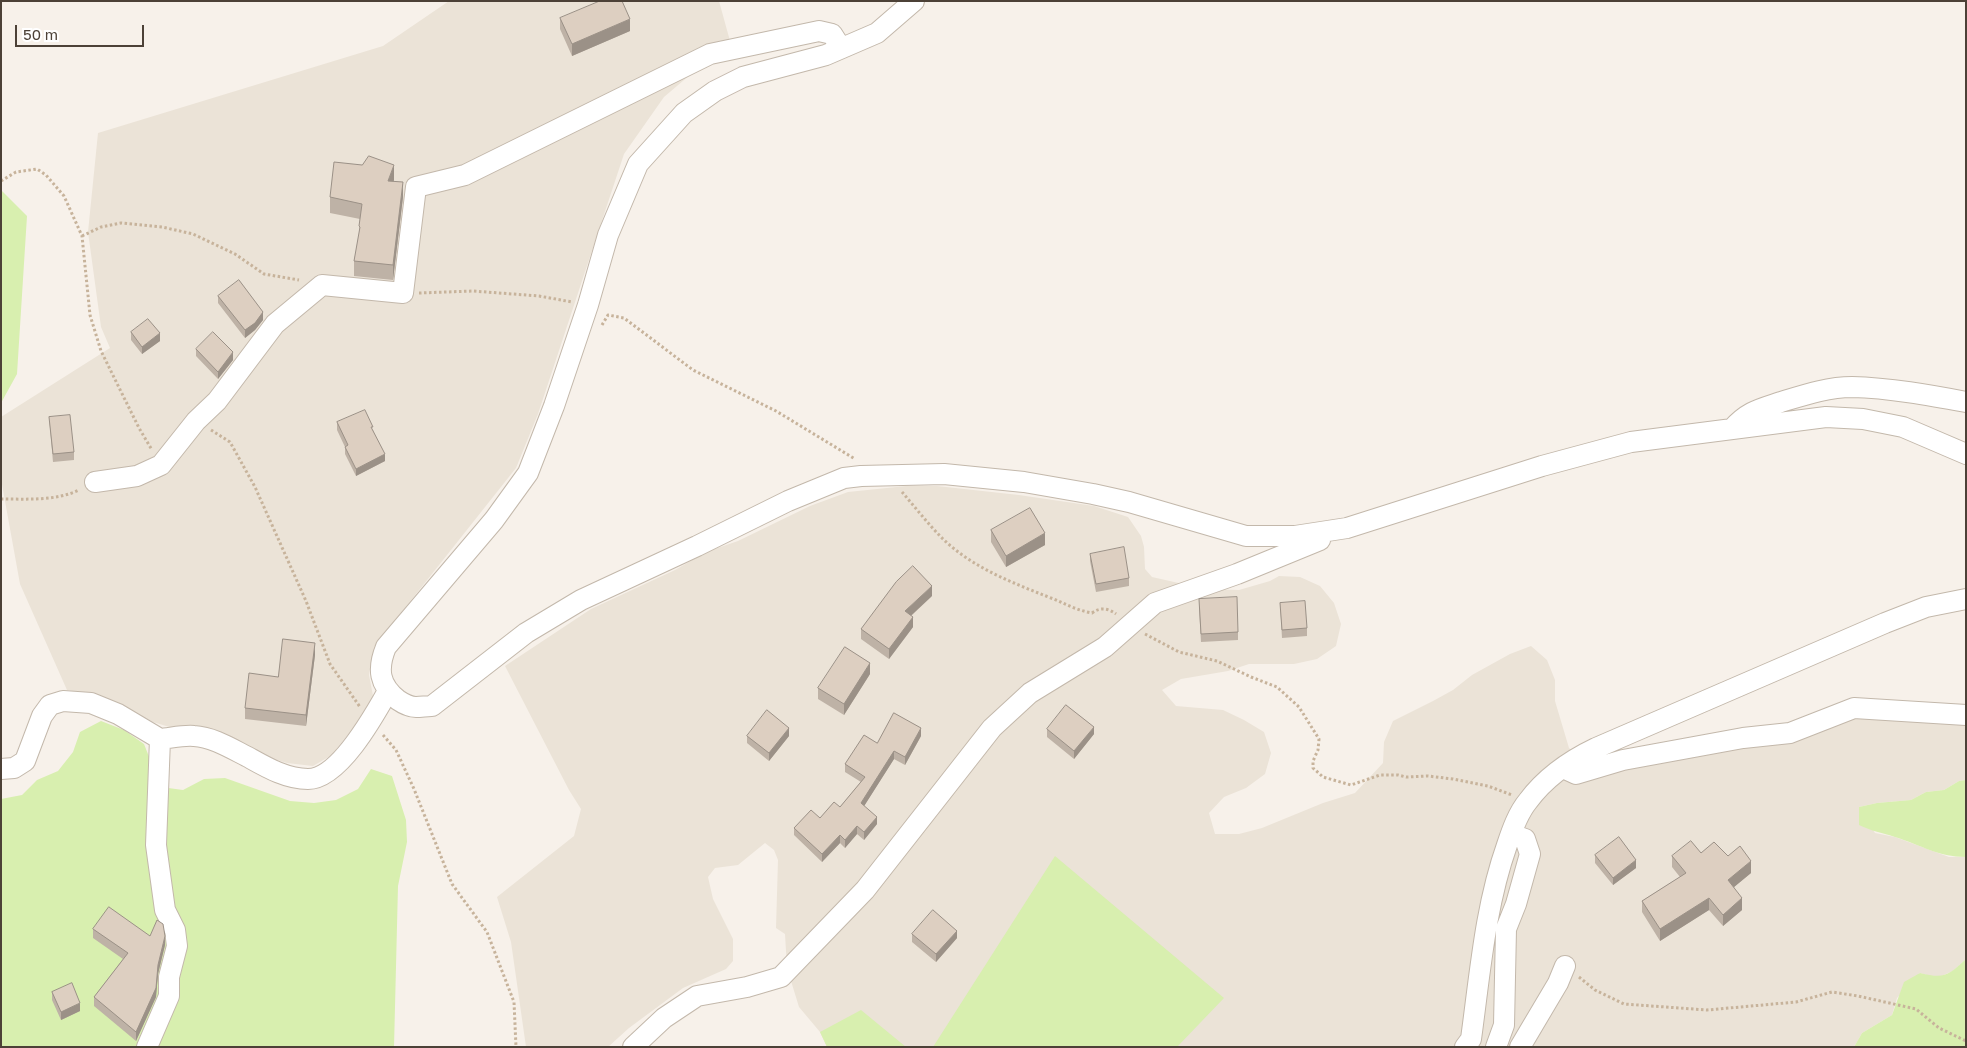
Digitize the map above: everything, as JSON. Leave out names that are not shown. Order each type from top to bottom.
[{"type":"street","points":[[914,1],[877,32],[842,48],[826,55],[744,77],[715,91],[684,113],[638,164],[608,235],[588,305],[549,421],[528,473],[494,520],[386,647],[382,658],[381,675],[388,692],[404,704],[415,707],[432,706],[526,633],[581,600],[816,489],[844,478],[944,474],[1024,482],[1129,502],[1246,536],[1295,536],[1347,528]]},
{"type":"street","points":[[96,482],[137,476],[161,465],[196,420],[217,402],[275,324],[322,285],[403,293],[416,187],[465,175],[710,54],[820,31],[832,34],[842,48]]},
{"type":"street","points":[[1732,429],[1742,418],[1753,411],[1812,392],[1851,387],[1925,394],[1966,402]]},
{"type":"street","points":[[634,1047],[664,1018],[697,996],[747,987],[781,978],[865,890],[992,728],[1030,693],[1105,647],[1155,603],[1237,574],[1347,528],[1542,466],[1631,442],[1826,416],[1864,418],[1903,427],[1966,454]]},
{"type":"street","points":[[1464,1047],[1471,1039],[1490,907],[1501,862],[1511,834],[1527,801],[1542,784],[1574,758],[1596,748],[1885,623],[1926,607],[1966,599]]},
{"type":"street","points":[[1,770],[14,768],[25,761],[42,716],[50,705],[63,701],[91,702],[118,714],[160,739],[195,736],[224,745],[275,771],[294,777],[310,779],[325,775],[335,768],[371,721],[388,692]]},
{"type":"street","points":[[1564,768],[1576,774],[1623,760],[1742,738],[1790,733],[1854,708],[1966,715]]},
{"type":"street","points":[[146,1047],[169,996],[169,977],[178,946],[175,930],[165,910],[156,845],[160,739]]},
{"type":"street","points":[[1496,1047],[1504,1025],[1506,929],[1516,904],[1530,854],[1525,839],[1511,834]]},
{"type":"street","points":[[1520,1047],[1558,983],[1565,966]]},
{"type":"path","points":[[1,182],[16,172],[37,169],[46,175],[64,196],[82,236],[90,315],[102,351],[139,428],[161,465]]},
{"type":"path","points":[[82,236],[101,227],[121,223],[162,227],[194,234],[235,254],[264,274],[322,285]]},
{"type":"path","points":[[403,293],[440,294],[473,291],[538,296],[588,305]]},
{"type":"path","points":[[576,340],[587,344],[608,315],[624,318],[693,370],[776,411],[887,475],[943,539],[977,565],[1078,610],[1092,613],[1097,609],[1103,609],[1113,612],[1141,632],[1179,652],[1217,661],[1276,687],[1299,707],[1319,739],[1313,768],[1323,777],[1350,785],[1380,775],[1453,779],[1488,786],[1527,801]]},
{"type":"path","points":[[196,420],[230,442],[255,487],[282,545],[330,664],[348,692],[396,750],[414,789],[452,884],[487,932],[514,1002],[516,1047]]},
{"type":"path","points":[[1,499],[37,498],[72,494],[96,482]]},
{"type":"path","points":[[1565,966],[1595,990],[1624,1004],[1707,1010],[1796,1002],[1832,992],[1881,1000],[1916,1009],[1939,1028],[1966,1041]]},
{"type":"shaded area","points":[[449,1],[719,1],[730,41],[664,97],[624,154],[538,414],[516,468],[374,647],[369,675],[374,701],[332,755],[313,766],[287,763],[153,722],[109,699],[67,690],[20,584],[1,479],[1,417],[110,348],[101,327],[88,232],[98,133],[383,46]]},
{"type":"shaded area","points":[[906,486],[937,486],[1019,495],[1094,506],[1128,517],[1141,536],[1144,547],[1145,569],[1152,577],[1205,589],[1239,590],[1270,581],[1279,576],[1300,577],[1320,586],[1334,603],[1341,624],[1336,646],[1317,659],[1294,664],[1249,664],[1228,671],[1181,679],[1162,690],[1176,706],[1223,710],[1264,732],[1271,753],[1265,774],[1246,788],[1224,797],[1209,813],[1215,834],[1239,834],[1262,828],[1323,803],[1355,793],[1383,763],[1384,742],[1393,721],[1453,690],[1472,675],[1510,654],[1531,646],[1547,660],[1555,680],[1555,701],[1569,748],[1585,763],[1596,762],[1685,738],[1786,726],[1839,707],[1966,713],[1966,780],[1959,781],[1944,790],[1926,792],[1911,800],[1877,803],[1859,807],[1875,833],[1895,837],[1949,857],[1966,857],[1966,959],[1953,971],[1937,978],[1920,973],[1897,998],[1892,1015],[1862,1033],[1854,1047],[827,1047],[820,1032],[799,1007],[787,968],[785,934],[776,928],[778,860],[774,850],[765,843],[738,865],[715,868],[708,877],[713,899],[733,939],[733,961],[726,969],[683,988],[629,1028],[608,1047],[526,1047],[511,942],[497,897],[574,836],[581,809],[569,790],[505,666],[591,609],[675,570],[706,552],[738,541],[810,506],[848,492]]},
{"type":"green space","points":[[1,190],[27,216],[17,374],[1,403]]},
{"type":"green space","points":[[101,721],[124,730],[144,744],[161,787],[183,790],[204,779],[225,778],[290,801],[314,803],[336,800],[358,789],[371,769],[392,776],[406,820],[407,842],[398,886],[394,1047],[1,1047],[1,799],[22,795],[37,780],[58,771],[73,752],[80,732]]},
{"type":"green space","points":[[1966,780],[1966,857],[1938,853],[1859,825],[1859,807],[1877,803],[1911,800],[1926,792],[1944,790],[1959,781]]},
{"type":"green space","points":[[1055,856],[1224,998],[1177,1047],[933,1047]]},
{"type":"green space","points":[[1966,959],[1966,1047],[1854,1047],[1862,1033],[1892,1015],[1904,982],[1920,973],[1935,976],[1945,975]]},
{"type":"green space","points":[[861,1010],[906,1047],[827,1047],[820,1032]]},
{"type":"building","points":[[600,1],[622,1],[630,19],[572,44],[560,18]]},
{"type":"building","points":[[369,156],[394,165],[388,181],[403,182],[393,265],[354,261],[362,204],[330,197],[334,162],[362,165]]},
{"type":"building","points":[[239,280],[263,312],[255,323],[245,330],[218,296]]},
{"type":"building","points":[[148,319],[160,333],[142,347],[131,332]]},
{"type":"building","points":[[213,332],[233,352],[218,372],[196,349]]},
{"type":"building","points":[[365,410],[373,427],[371,427],[385,454],[356,469],[345,447],[348,445],[337,422]]},
{"type":"building","points":[[70,415],[74,452],[53,454],[49,417]]},
{"type":"building","points":[[1030,508],[1045,533],[1006,556],[991,530]]},
{"type":"building","points":[[1124,547],[1129,578],[1096,584],[1090,554]]},
{"type":"building","points":[[913,566],[932,586],[905,611],[913,617],[889,649],[861,629],[896,582]]},
{"type":"building","points":[[1237,597],[1238,632],[1201,634],[1199,599]]},
{"type":"building","points":[[1305,601],[1307,628],[1282,630],[1280,603]]},
{"type":"building","points":[[283,639],[315,643],[306,715],[245,708],[249,673],[278,677]]},
{"type":"building","points":[[845,647],[870,663],[844,704],[818,688]]},
{"type":"building","points":[[1066,705],[1094,727],[1074,751],[1047,729]]},
{"type":"building","points":[[767,710],[789,728],[769,753],[747,736]]},
{"type":"building","points":[[894,713],[921,728],[905,757],[894,751],[861,803],[877,817],[864,832],[857,826],[845,840],[840,835],[822,854],[794,828],[811,810],[820,818],[834,802],[840,807],[865,777],[845,764],[864,735],[877,743]]},
{"type":"building","points":[[1619,837],[1636,860],[1613,878],[1595,855]]},
{"type":"building","points":[[1691,841],[1701,853],[1714,842],[1728,856],[1740,846],[1751,861],[1728,880],[1742,898],[1723,915],[1709,898],[1660,929],[1642,901],[1686,873],[1672,856]]},
{"type":"building","points":[[109,907],[150,936],[157,920],[163,924],[165,936],[158,965],[156,988],[136,1032],[94,997],[128,953],[93,929]]},
{"type":"building","points":[[933,910],[957,931],[936,954],[912,934]]},
{"type":"building","points":[[72,983],[80,1003],[61,1012],[52,992]]}]
